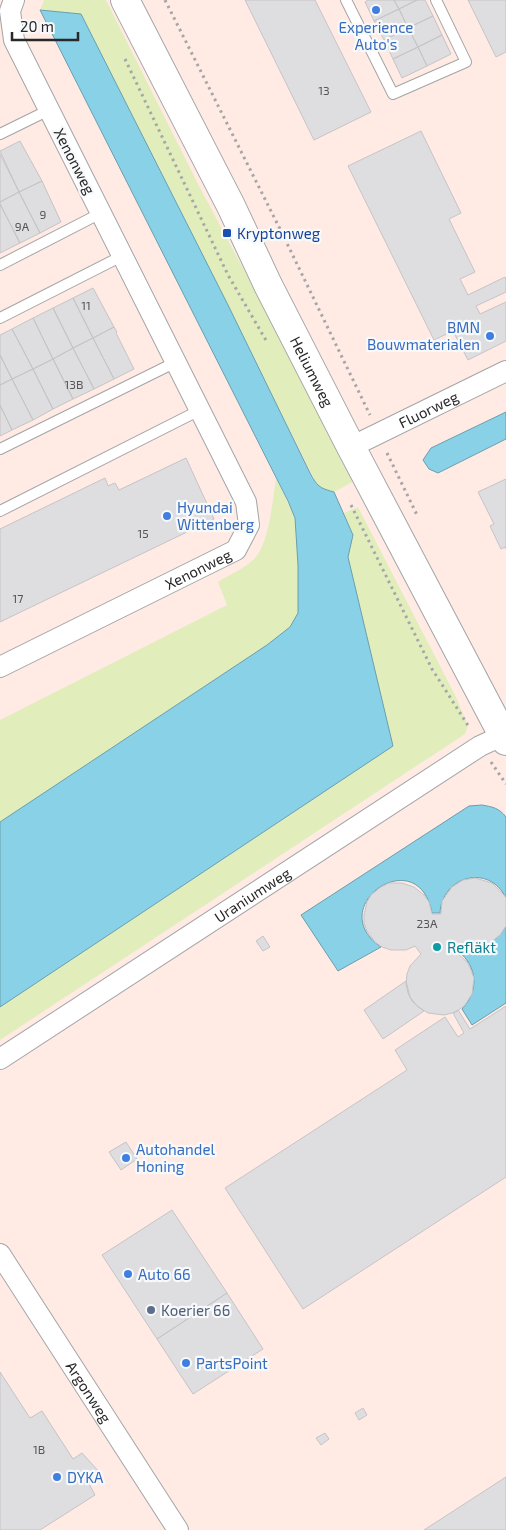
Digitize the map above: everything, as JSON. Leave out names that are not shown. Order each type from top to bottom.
[{"type":"street","name":"Xenonweg","points":[[0,667],[236,550],[249,525],[246,502],[14,40],[10,11],[14,0]]},
{"type":"street","name":"Heliumweg","points":[[125,0],[231,206],[268,285],[351,447],[505,737]]},
{"type":"street","name":"Fluorweg","points":[[351,447],[506,371]]},
{"type":"street","name":"Uraniumweg","points":[[0,1059],[480,746],[505,737]]},
{"type":"street","name":"Argonweg","points":[[0,1254],[178,1530]]},
{"type":"lane","points":[[346,0],[393,94],[466,62],[436,0]]},
{"type":"lane","name":"Xenonweg","points":[[0,134],[49,110]]},
{"type":"lane","name":"Xenonweg","points":[[0,265],[101,213]]},
{"type":"lane","points":[[0,318],[122,256]]},
{"type":"lane","points":[[0,449],[176,362]]},
{"type":"lane","points":[[0,511],[200,410]]},
{"type":"path","name":"Heliumweg","points":[[165,0],[282,233],[420,520]]},
{"type":"shaded area","points":[[0,0],[506,0],[506,1530],[0,1530]]},
{"type":"green space","points":[[44,0],[106,0],[198,184],[356,480],[334,492],[324,490],[317,485],[81,14],[40,10]]},
{"type":"green space","points":[[276,478],[295,518],[298,565],[298,613],[290,627],[267,645],[0,822],[0,720],[227,605],[218,582],[246,565],[259,552],[270,521]]},
{"type":"green space","points":[[358,507],[456,697],[468,726],[465,734],[0,1040],[0,1007],[393,746],[348,557],[353,535],[344,513]]},
{"type":"water","points":[[40,10],[81,14],[228,305],[310,473],[319,486],[334,492],[353,535],[348,557],[393,746],[0,1007],[0,822],[267,645],[290,627],[298,613],[298,565],[295,518],[288,501]]},
{"type":"water","points":[[506,412],[506,439],[438,473],[429,469],[423,460],[431,448]]},
{"type":"water","points":[[482,805],[496,808],[506,817],[506,898],[498,887],[489,880],[467,878],[449,890],[443,900],[440,913],[432,913],[423,892],[410,882],[394,881],[379,888],[368,899],[362,915],[366,931],[381,947],[338,971],[301,915],[469,806]]},
{"type":"water","points":[[506,926],[506,1003],[472,1025],[462,1009],[471,995],[474,979],[473,972],[465,957],[458,951],[461,944],[475,946],[487,944],[497,937]]},
{"type":"building","points":[[245,0],[315,0],[371,112],[314,140]]},
{"type":"building","points":[[368,0],[394,0],[399,9],[374,21],[365,2]]},
{"type":"building","points":[[394,0],[417,0],[399,9]]},
{"type":"building","points":[[417,0],[425,0],[433,16],[408,28],[399,9]]},
{"type":"building","points":[[468,0],[506,0],[506,52],[496,57]]},
{"type":"building","points":[[399,9],[408,28],[384,40],[374,21]]},
{"type":"building","points":[[433,16],[442,35],[418,47],[408,28]]},
{"type":"building","points":[[408,28],[418,47],[393,59],[384,40]]},
{"type":"building","points":[[442,35],[451,54],[427,66],[418,47]]},
{"type":"building","points":[[418,47],[427,66],[402,78],[393,59]]},
{"type":"building","points":[[421,131],[461,213],[449,219],[475,272],[460,279],[468,295],[505,277],[506,280],[506,292],[476,306],[480,314],[506,302],[506,341],[468,360],[453,331],[434,340],[348,166]]},
{"type":"building","points":[[20,141],[42,181],[19,192],[0,151]]},
{"type":"building","points":[[0,154],[19,192],[0,202]]},
{"type":"building","points":[[42,181],[61,222],[40,233],[19,192]]},
{"type":"building","points":[[19,192],[40,233],[20,243],[0,204],[0,202]]},
{"type":"building","points":[[0,204],[20,243],[0,253]]},
{"type":"building","points":[[93,288],[114,327],[93,338],[73,298]]},
{"type":"building","points":[[73,298],[93,338],[73,348],[53,308]]},
{"type":"building","points":[[53,308],[73,348],[53,359],[33,318]]},
{"type":"building","points":[[33,318],[53,359],[33,369],[12,329]]},
{"type":"building","points":[[114,327],[134,369],[114,379],[93,338]]},
{"type":"building","points":[[12,329],[33,369],[12,379],[0,355],[0,335]]},
{"type":"building","points":[[93,338],[114,379],[94,389],[73,348]]},
{"type":"building","points":[[73,348],[94,389],[73,399],[53,359]]},
{"type":"building","points":[[0,355],[12,379],[0,385]]},
{"type":"building","points":[[53,359],[73,399],[53,409],[33,369]]},
{"type":"building","points":[[33,369],[53,409],[33,420],[12,379]]},
{"type":"building","points":[[12,379],[33,420],[12,430],[0,405],[0,385]]},
{"type":"building","points":[[0,405],[12,430],[0,436]]},
{"type":"building","points":[[186,458],[214,519],[0,622],[0,529],[105,478],[108,486],[115,483],[119,490]]},
{"type":"building","points":[[506,479],[506,549],[505,547],[501,549],[490,526],[494,524],[478,492]]},
{"type":"building","name":"Refläkt","points":[[475,878],[492,883],[506,898],[506,926],[500,935],[490,943],[474,946],[461,943],[456,952],[468,963],[474,978],[472,994],[465,1005],[456,1012],[444,1015],[428,1013],[412,1001],[406,984],[410,966],[421,954],[415,946],[406,950],[391,950],[375,942],[364,923],[367,902],[371,895],[381,887],[389,883],[402,883],[414,887],[424,895],[429,902],[432,914],[441,914],[442,901],[452,887],[463,880]]},
{"type":"building","points":[[263,936],[270,947],[263,951],[256,941]]},
{"type":"building","points":[[406,981],[410,997],[424,1011],[383,1039],[364,1010]]},
{"type":"building","points":[[506,1006],[506,1177],[303,1309],[225,1188],[407,1070],[395,1050],[445,1017],[458,1037],[464,1033],[453,1013],[458,1010],[470,1029]]},
{"type":"building","points":[[126,1142],[137,1159],[121,1170],[109,1152]]},
{"type":"building","points":[[172,1210],[227,1293],[157,1339],[102,1255]]},
{"type":"building","points":[[227,1293],[263,1349],[193,1394],[157,1339]]},
{"type":"building","points":[[0,1372],[30,1418],[42,1411],[73,1459],[82,1453],[101,1474],[88,1482],[95,1495],[40,1530],[0,1530]]},
{"type":"building","points":[[363,1408],[367,1415],[359,1420],[355,1413]]},
{"type":"building","points":[[325,1433],[329,1439],[321,1445],[316,1438]]},
{"type":"building","points":[[506,1477],[506,1530],[424,1530]]},
{"type":"place","name":"Experience Auto's","points":[[376,10]]},
{"type":"place","name":"Kryptonweg","points":[[227,233]]},
{"type":"place","name":"BMN Bouwmaterialen","points":[[490,336]]},
{"type":"place","name":"Hyundai Wittenberg","points":[[167,516]]},
{"type":"place","name":"Refläkt","points":[[437,947]]},
{"type":"place","name":"Autohandel Honing","points":[[126,1158]]},
{"type":"place","name":"Auto 66","points":[[128,1274]]},
{"type":"place","name":"Koerier 66","points":[[151,1310]]},
{"type":"place","name":"PartsPoint","points":[[186,1363]]},
{"type":"place","name":"DYKA","points":[[57,1477]]}]
